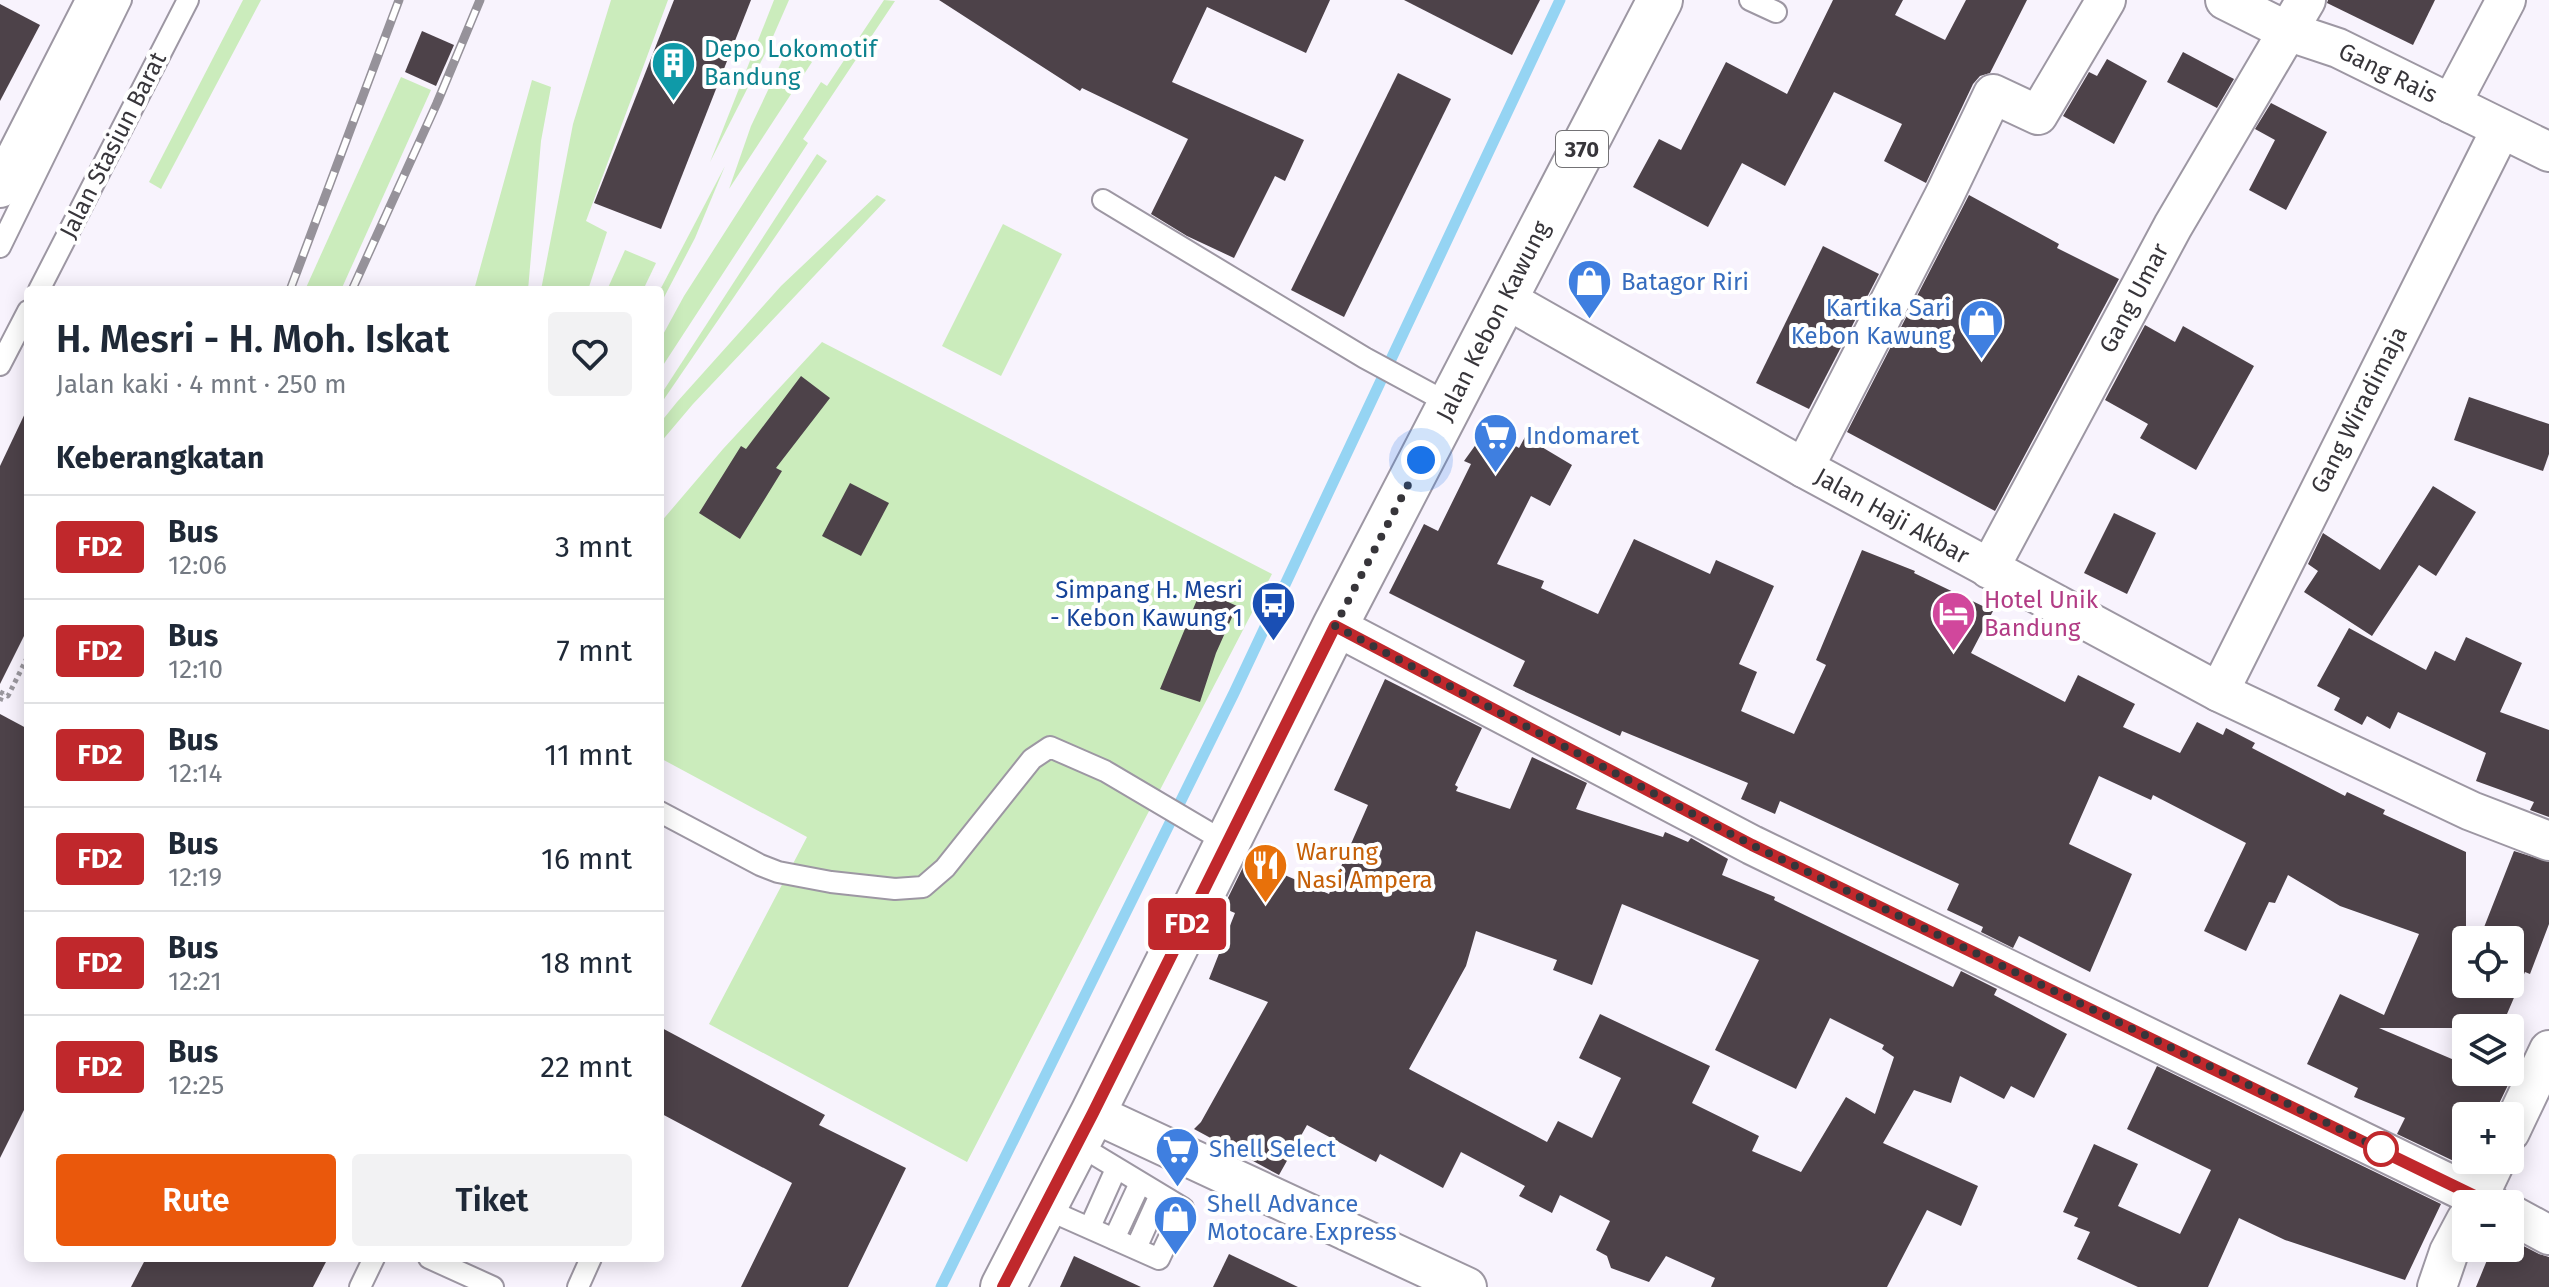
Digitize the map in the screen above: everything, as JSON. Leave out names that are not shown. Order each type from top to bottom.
[{"type":"main road","name":"Jalan Kebon Kawung","points":[[1003,1287],[1085,1128],[1211,833],[1335,626],[1660,0]]},
{"type":"street","points":[[0,188],[96,0]]},
{"type":"street","points":[[1804,468],[1993,94],[2038,115],[2106,0]]},
{"type":"street","name":"Gang Rais","points":[[2225,0],[2297,15],[2338,48],[2549,152]]},
{"type":"street","points":[[2451,104],[2506,0]]},
{"type":"street","name":"Gang Umar","points":[[1989,569],[2173,226],[2297,15]]},
{"type":"street","name":"Gang Wiradimaja","points":[[2219,692],[2501,129]]},
{"type":"street","name":"Jalan Haji Akbar","points":[[1504,298],[1804,468],[2219,692],[2471,811],[2549,841]]},
{"type":"street","points":[[1335,626],[1752,845],[2452,1192]]},
{"type":"street","points":[[2524,1103],[2549,1050]]},
{"type":"street","points":[[1085,1128],[1467,1287]]},
{"type":"street","points":[[2524,1225],[2549,1235]]},
{"type":"street","points":[[2437,1287],[2452,1248]]},
{"type":"lane","points":[[0,247],[121,0]]},
{"type":"lane","name":"Jalan Stasiun Barat","points":[[41,286],[188,0]]},
{"type":"lane","points":[[1750,0],[1776,12]]},
{"type":"lane","points":[[1103,200],[1365,358],[1450,404]]},
{"type":"lane","points":[[0,365],[24,319]]},
{"type":"lane","points":[[664,814],[778,872],[895,889],[923,887],[945,868],[1032,759],[1050,747],[1105,771],[1211,833]]},
{"type":"lane","points":[[1044,1208],[1159,1259],[1183,1208],[1116,1169],[1085,1128]]},
{"type":"lane","points":[[1090,1227],[1116,1169]]},
{"type":"lane","points":[[1114,1239],[1140,1183]]},
{"type":"lane","points":[[360,1287],[372,1262]]},
{"type":"lane","points":[[438,1262],[493,1287]]},
{"type":"lane","points":[[578,1287],[589,1262]]},
{"type":"path","points":[[0,701],[2,692],[8,696],[24,664]]},
{"type":"green space","points":[[243,0],[261,0],[161,189],[149,182]]},
{"type":"green space","points":[[611,0],[668,0],[586,221],[607,232],[589,286],[542,286],[573,124]]},
{"type":"green space","points":[[774,0],[789,0],[710,162]]},
{"type":"green space","points":[[884,0],[895,1],[803,139],[808,143],[664,364],[664,333],[684,296],[821,82],[827,86]]},
{"type":"green space","points":[[789,46],[812,62],[729,189],[751,126]]},
{"type":"green space","points":[[401,77],[431,90],[343,286],[307,286]]},
{"type":"green space","points":[[532,80],[551,87],[541,141],[528,286],[475,286]]},
{"type":"green space","points":[[817,154],[827,161],[664,399],[664,390]]},
{"type":"green space","points":[[725,166],[695,238],[664,297],[662,286]]},
{"type":"green space","points":[[877,195],[886,200],[664,438],[664,418],[781,286]]},
{"type":"green space","points":[[1003,224],[1062,254],[1001,376],[942,346]]},
{"type":"green space","points":[[625,250],[656,263],[645,286],[609,286]]},
{"type":"green space","points":[[822,342],[1272,574],[967,1162],[709,1024],[807,837],[664,760],[664,518]]},
{"type":"building","name":"Depo Lokomotif Bandung","points":[[674,0],[751,0],[661,229],[594,203]]},
{"type":"building","points":[[939,0],[1330,0],[1306,53],[1207,7],[1172,82],[1304,140],[1285,181],[1275,176],[1234,258],[1187,236],[1151,214],[1188,139],[1082,88],[1080,91]]},
{"type":"building","points":[[1404,0],[1540,0],[1512,55]]},
{"type":"building","points":[[1833,0],[1903,0],[1895,15],[1945,40],[1966,0],[2027,0],[1990,73],[1980,76],[1973,84],[1926,183],[1884,161],[1902,124],[1834,92],[1785,186],[1742,163],[1708,227],[1633,187],[1659,139],[1681,150],[1726,62],[1787,94]]},
{"type":"building","points":[[2328,0],[2435,0],[2413,45],[2327,3]]},
{"type":"building","points":[[0,4],[40,25],[0,101]]},
{"type":"building","points":[[422,31],[454,45],[436,86],[405,72]]},
{"type":"building","points":[[2183,52],[2234,79],[2217,108],[2167,82]]},
{"type":"building","points":[[2107,59],[2147,81],[2114,144],[2063,116],[2089,72],[2097,76]]},
{"type":"building","points":[[1398,73],[1451,99],[1344,317],[1291,290]]},
{"type":"building","points":[[2271,103],[2327,132],[2286,210],[2249,190],[2275,140],[2255,129]]},
{"type":"building","points":[[1969,195],[2059,244],[2057,248],[2119,279],[1995,511],[1847,432]]},
{"type":"building","points":[[1823,246],[1879,274],[1809,409],[1756,383]]},
{"type":"building","points":[[2145,325],[2175,342],[2183,326],[2254,366],[2196,470],[2140,438],[2148,424],[2105,400]]},
{"type":"building","points":[[801,376],[830,398],[776,468],[782,471],[740,539],[699,513],[741,446],[746,449]]},
{"type":"building","points":[[2469,397],[2549,424],[2549,454],[2543,471],[2454,440]]},
{"type":"building","points":[[24,415],[24,636],[0,684],[0,466]]},
{"type":"building","points":[[1487,429],[1519,448],[1525,437],[1572,465],[1550,506],[1531,496],[1497,564],[1544,581],[1541,588],[1598,614],[1634,539],[1710,574],[1716,560],[1774,586],[1739,664],[1757,672],[1741,711],[1794,734],[1826,665],[1816,660],[1862,550],[1915,571],[1993,611],[1971,653],[2065,702],[2078,675],[2135,704],[2123,727],[2180,753],[2197,722],[2223,735],[2226,728],[2255,743],[2252,748],[2345,796],[2347,792],[2385,810],[2383,814],[2466,852],[2466,926],[2452,926],[2452,998],[2514,998],[2507,1014],[2452,1014],[2452,1028],[2379,1028],[2452,1059],[2452,1086],[2508,1086],[2500,1102],[2452,1102],[2452,1160],[2397,1134],[2405,1118],[2354,1097],[2358,1088],[2307,1064],[2340,994],[2384,1015],[2419,934],[2340,906],[2288,875],[2275,903],[2269,902],[2246,951],[2204,931],[2246,843],[2153,795],[2151,800],[2099,776],[2069,844],[2132,874],[2090,972],[2019,936],[2013,948],[1981,932],[1983,927],[1947,910],[1959,884],[1780,801],[1775,814],[1741,799],[1748,783],[1622,731],[1620,736],[1513,686],[1525,661],[1389,593],[1424,524],[1438,531],[1471,464],[1464,461]]},
{"type":"building","points":[[850,483],[889,503],[861,556],[822,536]]},
{"type":"building","points":[[2433,486],[2476,512],[2436,576],[2419,565],[2372,636],[2304,592],[2318,571],[2308,564],[2323,533],[2380,570]]},
{"type":"building","points":[[2114,513],[2156,533],[2127,594],[2084,573]]},
{"type":"building","points":[[1201,590],[1237,606],[1216,653],[1200,702],[1160,689]]},
{"type":"building","points":[[2349,628],[2426,670],[2435,651],[2455,661],[2466,637],[2522,663],[2500,712],[2549,730],[2549,817],[2530,810],[2534,802],[2476,781],[2486,753],[2398,712],[2390,729],[2367,716],[2362,725],[2334,710],[2340,698],[2317,686]]},
{"type":"building","points":[[1385,679],[1482,728],[1455,785],[1458,787],[1456,791],[1510,809],[1532,757],[1587,783],[1576,809],[1663,837],[1665,832],[1688,842],[1691,838],[1728,859],[1722,875],[1775,897],[1774,900],[1953,987],[1961,971],[1997,989],[1994,995],[2067,1034],[2034,1098],[2011,1086],[2004,1099],[1960,1076],[1951,1103],[1914,1090],[1883,1143],[1978,1186],[1961,1226],[1927,1210],[1887,1287],[1711,1287],[1715,1278],[1666,1256],[1649,1282],[1611,1268],[1607,1256],[1596,1250],[1610,1221],[1560,1195],[1552,1213],[1519,1196],[1525,1186],[1461,1152],[1443,1188],[1380,1154],[1376,1162],[1307,1125],[1279,1175],[1194,1129],[1201,1122],[1268,1002],[1209,979],[1235,913],[1223,908],[1247,859],[1329,894],[1368,805],[1334,790]],"holes":[[[1622,904],[1759,960],[1715,1050],[1796,1089],[1830,1018],[1884,1045],[1882,1049],[1894,1057],[1875,1114],[1846,1097],[1801,1172],[1752,1151],[1759,1136],[1692,1103],[1710,1066],[1600,1014],[1579,1058],[1621,1078],[1592,1138],[1558,1121],[1547,1142],[1409,1069],[1466,966],[1476,931],[1557,960],[1553,970],[1592,985]]]},
{"type":"building","points":[[0,714],[24,727],[24,1110],[0,1158]]},
{"type":"building","points":[[2514,851],[2549,862],[2549,924],[2530,974],[2524,974],[2524,926],[2485,926]]},
{"type":"building","points":[[664,1029],[825,1115],[819,1125],[906,1168],[848,1287],[741,1287],[792,1183],[664,1115]]},
{"type":"building","points":[[2157,1066],[2441,1204],[2405,1280],[2285,1240],[2239,1218],[2208,1287],[2138,1287],[2077,1259],[2090,1232],[2074,1226],[2078,1218],[2063,1212],[2094,1144],[2138,1164],[2118,1206],[2180,1234],[2211,1170],[2127,1129]]},
{"type":"building","points":[[2524,1246],[2549,1257],[2549,1287],[2476,1287],[2486,1262],[2524,1262]]},
{"type":"building","points":[[1229,1254],[1298,1287],[1213,1287]]},
{"type":"building","points":[[1074,1256],[1141,1287],[1060,1287]]},
{"type":"building","points":[[144,1262],[326,1262],[313,1287],[131,1287]]},
{"type":"waterway","points":[[941,1287],[1234,693],[1560,0]]},
{"type":"railway","points":[[292,286],[399,0]]},
{"type":"railway","points":[[354,286],[480,0]]},
{"type":"bus line","name":"FD2","points":[[1003,1287],[1335,626],[1752,845],[2463,1190]]},
{"type":"place","name":"Depo Lokomotif Bandung","points":[[673,102]]},
{"type":"place","name":"Batagor Riri","points":[[1590,321]]},
{"type":"place","name":"Kartika Sari Kebon Kawung","points":[[1982,361]]},
{"type":"place","name":"Indomaret","points":[[1495,475]]},
{"type":"place","name":"Simpang H. Mesri - Kebon Kawung 1","points":[[1274,643]]},
{"type":"place","name":"Hotel Unik Bandung","points":[[1953,653]]},
{"type":"place","name":"Warung Nasi Ampera","points":[[1265,905]]},
{"type":"place","name":"Shell Select","points":[[1178,1188]]},
{"type":"place","name":"Shell Advance Motocare Express","points":[[1176,1257]]},
{"type":"route","points":[[1421,460],[1335,626],[1752,845],[2381,1149]]}]
